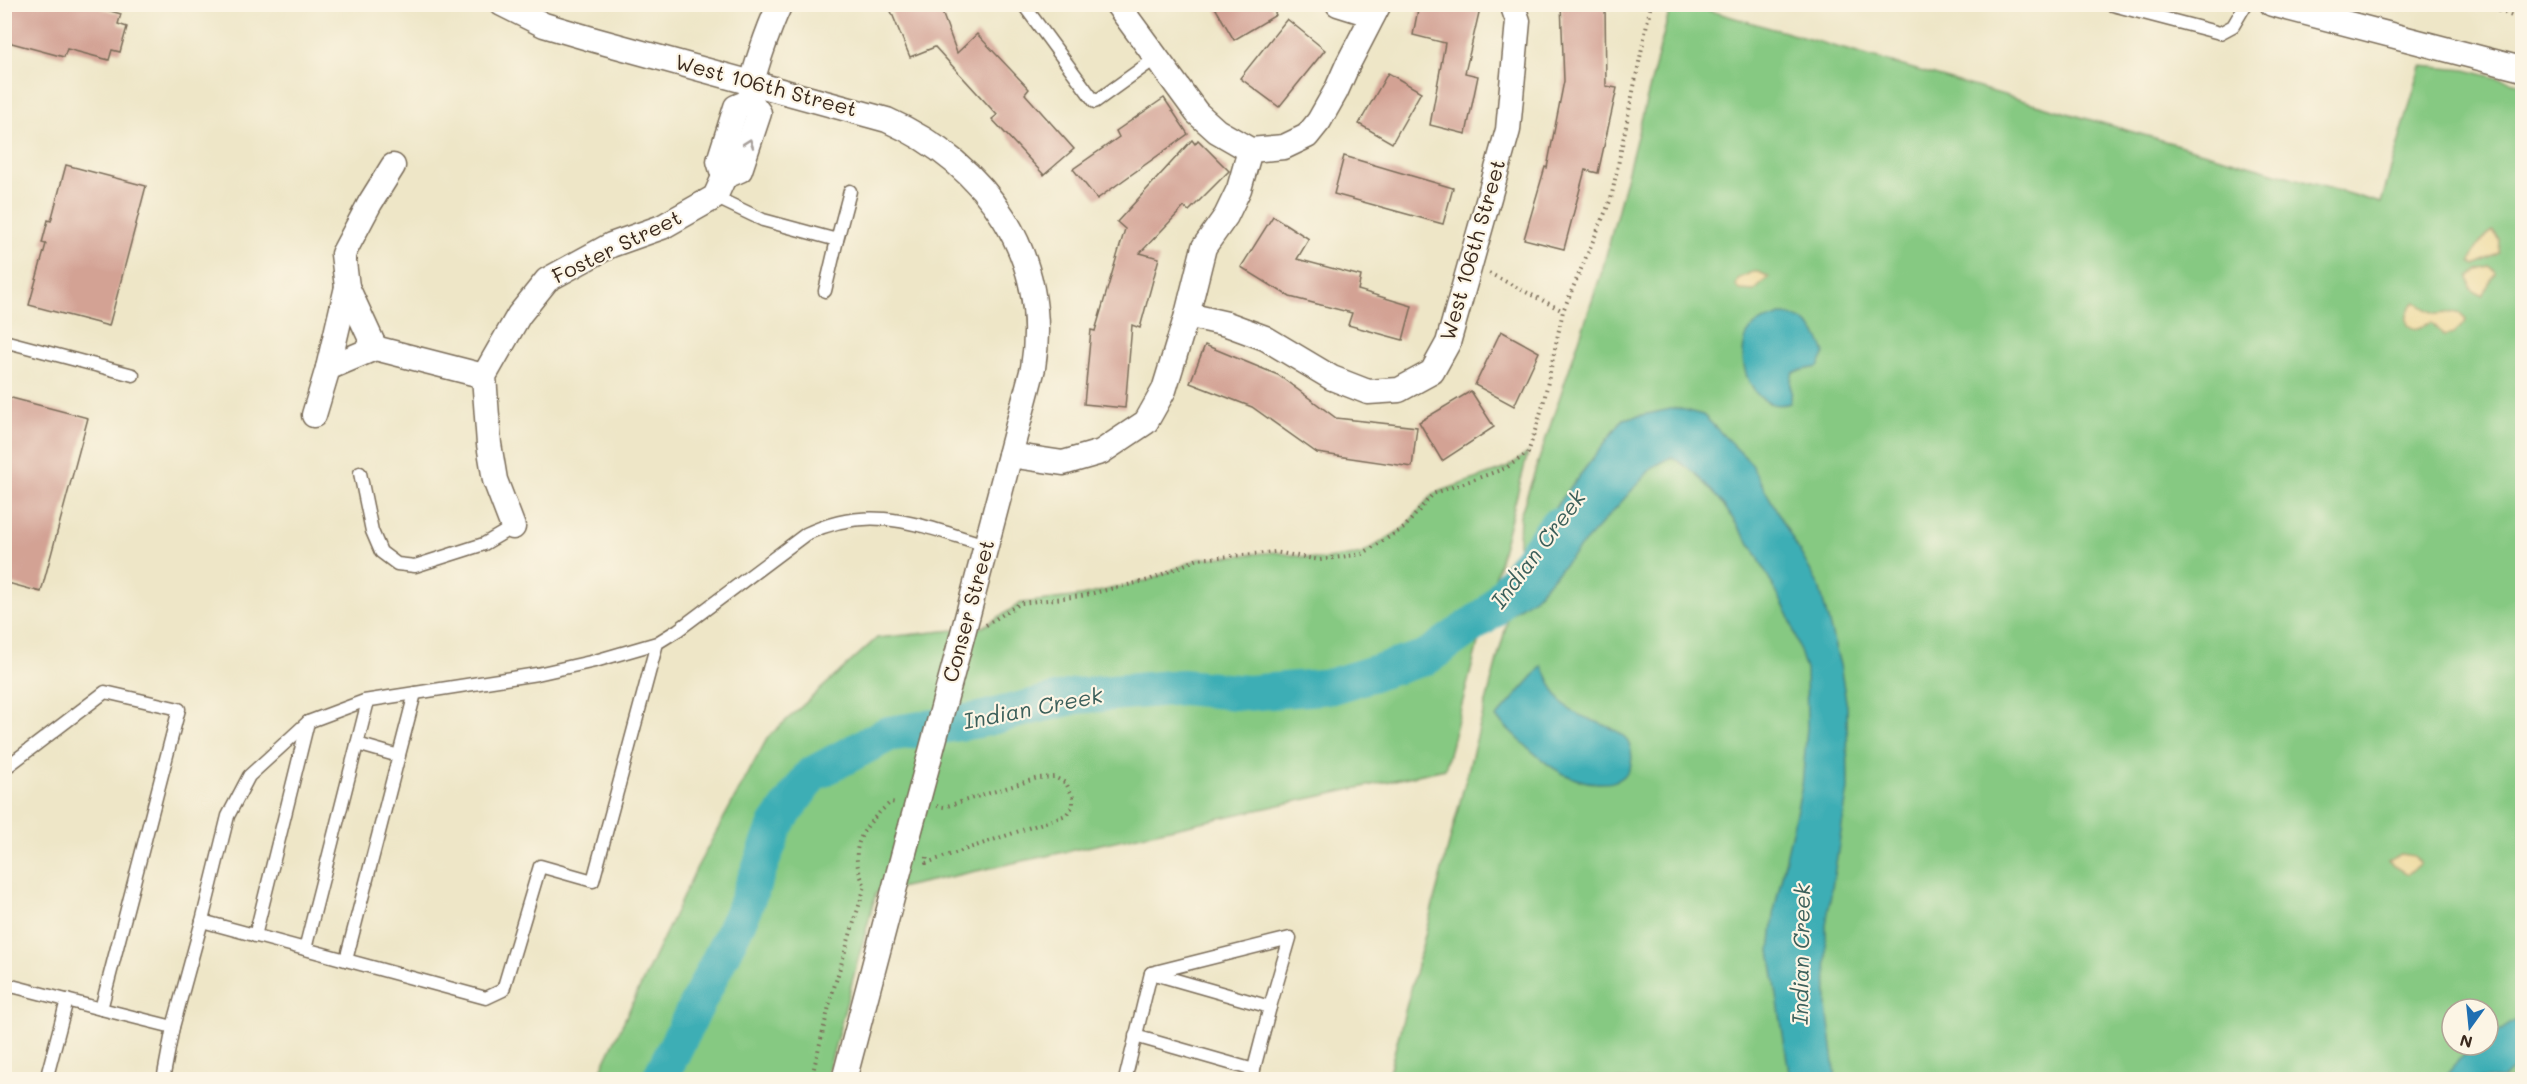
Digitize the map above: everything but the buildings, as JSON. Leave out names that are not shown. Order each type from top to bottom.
[{"type":"street","name":"West 106th Street","points":[[502,4],[544,25],[752,91],[867,113],[915,132],[941,148],[970,173],[1002,213]]},
{"type":"street","points":[[720,187],[719,161],[736,107],[752,91],[771,22],[780,4]]},
{"type":"street","points":[[1117,4],[1197,113],[1217,131],[1250,150],[1284,147],[1307,136],[1319,122],[1376,10],[1338,4]]},
{"type":"street","name":"West 106th Street","points":[[1187,315],[1227,324],[1265,338],[1332,378],[1368,392],[1398,390],[1432,372],[1448,343],[1508,130],[1518,21],[1512,4]]},
{"type":"street","points":[[2272,4],[2523,69]]},
{"type":"street","points":[[1010,455],[1063,463],[1101,452],[1146,422],[1164,390],[1187,315],[1204,247],[1226,216],[1250,150]]},
{"type":"street","points":[[314,415],[328,368],[347,287],[344,254],[370,202],[393,166]]},
{"type":"street","name":"Foster Street","points":[[484,376],[519,315],[547,279],[611,245],[662,227],[720,187]]},
{"type":"street","name":"Conser Street","points":[[844,1080],[1033,368],[1038,339],[1030,284],[1021,251],[1002,213]]},
{"type":"street","points":[[347,287],[375,348]]},
{"type":"street","points":[[328,368],[375,348],[484,376],[489,444],[495,480],[513,527]]},
{"type":"lane","points":[[1023,4],[1095,102],[1156,58]]},
{"type":"lane","points":[[2109,4],[2220,33],[2233,26],[2246,4]]},
{"type":"lane","points":[[720,187],[763,220],[837,240]]},
{"type":"lane","points":[[825,291],[850,191]]},
{"type":"lane","points":[[4,341],[133,375]]},
{"type":"lane","points":[[360,473],[372,531],[381,552],[397,564],[415,566],[484,543],[513,527]]},
{"type":"lane","points":[[163,1080],[173,1027],[228,816],[249,777],[308,722],[325,714],[368,701],[537,674],[657,643],[678,630],[806,534],[827,524],[856,519],[893,518],[986,545]]},
{"type":"lane","points":[[202,921],[486,998],[503,990],[540,866],[593,881],[657,643]]},
{"type":"lane","points":[[4,769],[105,692],[178,710],[101,1009]]},
{"type":"lane","points":[[346,960],[415,693]]},
{"type":"lane","points":[[305,949],[368,701]]},
{"type":"lane","points":[[255,936],[308,722]]},
{"type":"lane","points":[[357,744],[399,756]]},
{"type":"lane","points":[[1135,1036],[1252,1075],[1290,938],[1151,973]]},
{"type":"lane","points":[[1151,973],[1270,1007]]},
{"type":"lane","points":[[1125,1080],[1151,973]]},
{"type":"lane","points":[[4,984],[173,1027]]},
{"type":"lane","points":[[46,1080],[67,1000]]},
{"type":"path","points":[[2482,4],[2523,20]]},
{"type":"path","points":[[1472,263],[1563,312]]},
{"type":"path","points":[[926,863],[1066,814],[1073,806],[1073,797],[1066,783],[1054,777],[1038,778],[944,807],[933,806]]},
{"type":"path","points":[[811,1080],[832,994],[865,886],[857,871],[861,832],[891,802],[901,803]]},
{"type":"green space","points":[[1671,5],[1690,5],[2381,203],[2421,66],[2465,70],[2522,84],[2522,1079],[1387,1080],[1517,584],[1520,516],[1602,271]]},
{"type":"green space","points":[[1528,453],[1445,769],[876,893],[826,1079],[596,1080],[696,869],[768,737],[877,638],[983,627],[1021,603],[1081,596],[1149,580],[1198,559],[1275,552],[1320,560],[1362,554],[1404,528],[1433,494],[1506,468]]},
{"type":"sand","points":[[2493,231],[2500,240],[2499,253],[2475,265],[2471,262],[2476,249]]},
{"type":"sand","points":[[2489,267],[2495,273],[2482,296],[2471,289],[2469,277],[2478,270]]},
{"type":"sand","points":[[1752,272],[1759,272],[1769,277],[1754,291],[1740,290],[1736,286],[1738,279]]},
{"type":"sand","points":[[2416,302],[2438,314],[2459,312],[2466,319],[2465,323],[2454,333],[2444,335],[2432,323],[2417,328],[2411,327],[2407,322],[2407,315],[2411,306]]},
{"type":"sand","points":[[2400,854],[2414,856],[2420,863],[2408,874],[2388,862]]},
{"type":"water","points":[[1781,315],[1804,321],[1819,338],[1825,353],[1818,367],[1793,372],[1790,403],[1775,404],[1763,400],[1754,390],[1747,377],[1744,348],[1747,335],[1755,325]]},
{"type":"water","points":[[1676,408],[1703,415],[1749,461],[1819,586],[1840,665],[1847,707],[1848,789],[1826,925],[1827,1007],[1836,1079],[1790,1079],[1770,951],[1775,907],[1802,786],[1807,727],[1806,670],[1789,616],[1754,550],[1720,500],[1695,473],[1672,457],[1653,467],[1535,597],[1509,615],[1517,584],[1554,509],[1623,419]]},
{"type":"water","points":[[1542,666],[1556,694],[1569,709],[1610,727],[1624,736],[1632,755],[1630,769],[1621,778],[1612,782],[1598,783],[1568,776],[1542,760],[1496,718]]},
{"type":"water","points":[[2522,1016],[2522,1060],[2502,1079],[2443,1079],[2462,1057],[2500,1057],[2500,1031]]},
{"type":"waterway","name":"Indian Creek","points":[[659,1080],[741,916],[776,825],[811,775],[888,734],[979,720],[1076,696],[1183,687],[1247,693],[1332,686],[1427,657],[1492,611],[1556,526]]}]
